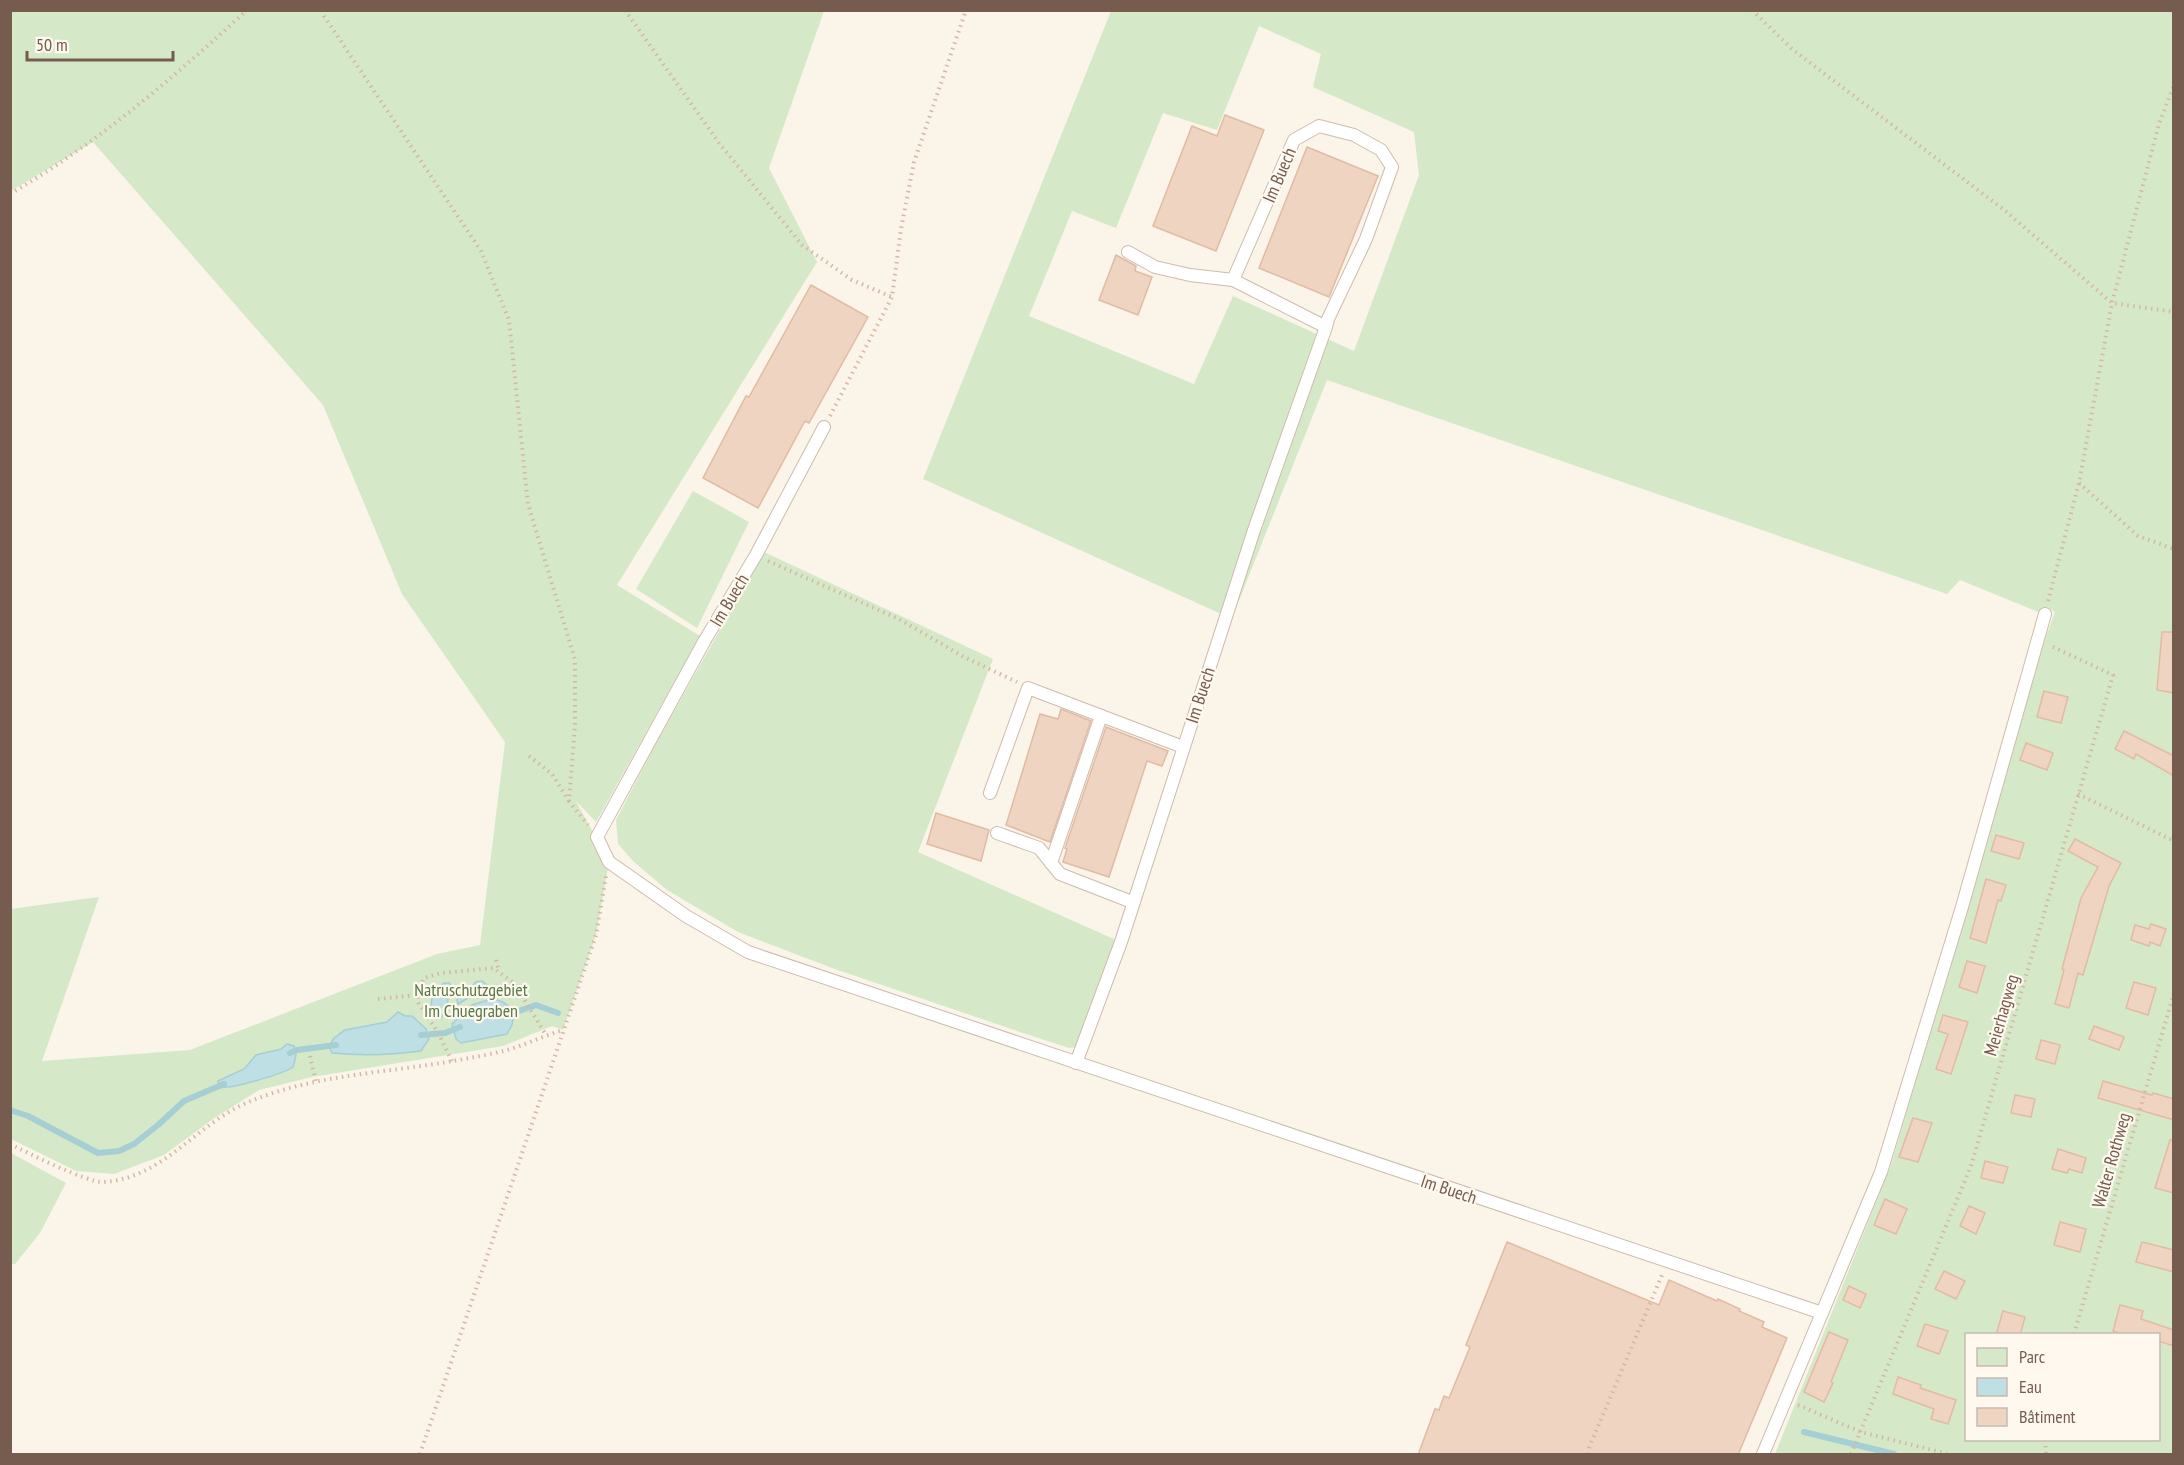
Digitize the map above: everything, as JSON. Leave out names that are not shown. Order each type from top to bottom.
[{"type":"lane","name":"Im Buech","points":[[1076,1063],[1121,942],[1132,902],[1254,530],[1326,327],[1366,239],[1392,167],[1381,150],[1354,135],[1319,126],[1294,140],[1233,280]]},
{"type":"lane","points":[[1128,252],[1155,267],[1190,276],[1233,280],[1326,327]]},
{"type":"lane","name":"Im Buech","points":[[824,427],[756,555],[705,640],[597,837],[609,862],[686,916],[748,952],[1822,1313]]},
{"type":"lane","points":[[1763,1455],[1881,1172],[1962,907],[2045,614]]},
{"type":"lane","points":[[990,794],[1028,688],[1183,747]]},
{"type":"lane","points":[[1051,862],[1101,716]]},
{"type":"lane","points":[[997,833],[1039,848],[1060,874],[1132,902]]},
{"type":"path","points":[[10,194],[39,177],[122,119],[197,57],[247,10]]},
{"type":"path","points":[[323,10],[324,16],[378,99],[481,251],[509,320],[528,504],[575,660],[575,726],[569,801]]},
{"type":"path","points":[[625,10],[719,143],[802,245],[852,280],[892,297]]},
{"type":"path","points":[[824,427],[892,297],[901,229],[914,162],[966,10]]},
{"type":"path","points":[[1752,10],[1792,49],[2002,209],[2112,303],[2174,312]]},
{"type":"path","points":[[2045,614],[2079,483],[2112,303],[2159,124],[2174,85]]},
{"type":"path","points":[[2079,483],[2138,536],[2174,549]]},
{"type":"path","points":[[756,555],[900,619],[964,657],[1028,688]]},
{"type":"path","name":"Meierhagweg","points":[[1852,1453],[1971,1166],[2113,675],[2037,641]]},
{"type":"path","points":[[529,756],[552,774],[569,801],[597,837]]},
{"type":"path","points":[[2078,795],[2174,841]]},
{"type":"path","points":[[420,1455],[596,935],[609,862]]},
{"type":"path","points":[[496,960],[499,971]]},
{"type":"path","points":[[452,1061],[437,1031],[420,1007],[417,995],[424,978],[432,975],[473,969],[493,968],[499,971],[514,983],[546,1035]]},
{"type":"path","name":"Walter Rothweg","points":[[2075,1333],[2174,993]]},
{"type":"path","points":[[378,999],[417,995]]},
{"type":"path","points":[[10,1144],[37,1158],[99,1183],[128,1179],[152,1168],[243,1105],[272,1094],[316,1082],[503,1051],[563,1030]]},
{"type":"path","points":[[309,1056],[316,1082]]},
{"type":"path","points":[[1588,1455],[1668,1261]]},
{"type":"path","points":[[1785,1399],[1861,1432],[1948,1455]]},
{"type":"green space","name":"Natruschutzgebiet Im Chuegraben","points":[[11,11],[824,11],[769,168],[817,262],[617,585],[700,636],[596,822],[576,801],[609,862],[596,935],[563,1030],[552,1026],[503,1046],[312,1077],[259,1090],[213,1119],[164,1155],[114,1174],[76,1171],[11,1139],[10,909],[99,897],[42,1061],[190,1050],[437,954],[480,945],[505,742],[402,594],[323,405],[93,142],[11,191]]},
{"type":"green space","points":[[1111,11],[2173,11],[2173,1454],[1775,1454],[1891,1165],[2042,648],[2055,612],[2047,607],[2041,613],[1960,580],[1947,594],[1327,380],[1238,603],[1233,608],[1219,613],[923,479]],"holes":[[[1259,26],[1321,54],[1313,87],[1414,132],[1419,175],[1354,351],[1233,296],[1194,384],[1029,316],[1072,211],[1116,228],[1163,113],[1217,130]]]},
{"type":"green space","points":[[693,491],[749,522],[697,628],[636,589]]},
{"type":"green space","points":[[764,552],[993,659],[918,852],[1116,940],[1078,1047],[1069,1048],[1023,1033],[832,968],[738,932],[667,890],[634,862],[618,844],[616,820],[660,736]]},
{"type":"green space","points":[[11,1153],[66,1183],[40,1233],[15,1264],[10,1264]]},
{"type":"water","points":[[482,981],[491,988],[489,992],[468,998],[458,1004],[457,1000],[463,990]]},
{"type":"water","points":[[444,983],[449,983],[455,990],[448,998],[447,1008],[441,1018],[433,1012],[431,1003],[434,992]]},
{"type":"water","points":[[491,999],[504,1003],[514,1013],[512,1025],[507,1034],[461,1043],[456,1039],[452,1024],[472,1005]]},
{"type":"water","points":[[398,1012],[405,1016],[412,1016],[426,1029],[429,1039],[421,1051],[377,1055],[332,1053],[329,1046],[334,1038],[345,1030],[387,1022]]},
{"type":"water","points":[[287,1044],[294,1046],[295,1049],[293,1067],[256,1081],[219,1087],[218,1081],[244,1069],[256,1055],[281,1049]]},
{"type":"building","points":[[1225,115],[1264,130],[1216,251],[1153,226],[1192,126],[1217,136]]},
{"type":"building","points":[[1307,147],[1378,176],[1329,297],[1259,268]]},
{"type":"building","points":[[1116,255],[1136,266],[1135,271],[1152,277],[1138,315],[1099,300]]},
{"type":"building","points":[[811,285],[868,317],[809,423],[805,421],[758,508],[703,478],[746,396],[749,397]]},
{"type":"building","points":[[2162,632],[2174,632],[2174,693],[2157,690]]},
{"type":"building","points":[[2044,691],[2068,697],[2061,723],[2037,717]]},
{"type":"building","points":[[1061,709],[1091,721],[1050,842],[1006,825],[1040,714],[1058,719]]},
{"type":"building","points":[[1106,727],[1168,751],[1162,766],[1147,761],[1109,877],[1063,862],[1067,849],[1065,848]]},
{"type":"building","points":[[2124,731],[2174,756],[2174,776],[2136,754],[2134,759],[2115,749]]},
{"type":"building","points":[[2026,743],[2053,753],[2047,770],[2020,760]]},
{"type":"building","points":[[936,813],[989,830],[981,861],[927,844]]},
{"type":"building","points":[[1996,835],[2024,843],[2019,859],[1991,851]]},
{"type":"building","points":[[2075,839],[2121,863],[2109,886],[2083,975],[2078,973],[2069,1008],[2055,1004],[2064,970],[2062,969],[2081,898],[2098,867],[2068,851]]},
{"type":"building","points":[[1986,879],[2006,885],[2001,901],[1998,900],[1986,943],[1970,938]]},
{"type":"building","points":[[2151,924],[2166,929],[2160,946],[2150,942],[2149,946],[2131,940],[2135,925],[2149,929]]},
{"type":"building","points":[[1967,961],[1985,966],[1977,993],[1959,987]]},
{"type":"building","points":[[2134,982],[2156,988],[2148,1015],[2126,1008]]},
{"type":"building","points":[[1943,1015],[1968,1022],[1951,1074],[1936,1069],[1948,1034],[1938,1031]]},
{"type":"building","points":[[2094,1026],[2124,1037],[2119,1050],[2089,1039]]},
{"type":"building","points":[[2041,1040],[2060,1045],[2055,1064],[2036,1059]]},
{"type":"building","points":[[2103,1081],[2174,1099],[2174,1120],[2098,1098]]},
{"type":"building","points":[[2015,1095],[2035,1099],[2031,1117],[2011,1113]]},
{"type":"building","points":[[1913,1118],[1932,1123],[1918,1162],[1899,1157]]},
{"type":"building","points":[[2170,1140],[2174,1140],[2174,1193],[2155,1188]]},
{"type":"building","points":[[2058,1149],[2086,1158],[2082,1173],[2069,1169],[2067,1173],[2052,1169]]},
{"type":"building","points":[[1985,1161],[2008,1167],[2003,1183],[1981,1178]]},
{"type":"building","points":[[1885,1199],[1907,1209],[1896,1234],[1874,1225]]},
{"type":"building","points":[[1969,1206],[1985,1213],[1976,1234],[1960,1226]]},
{"type":"building","points":[[2060,1222],[2086,1229],[2080,1252],[2054,1245]]},
{"type":"building","points":[[1507,1242],[1659,1305],[1669,1280],[1740,1309],[1739,1311],[1764,1322],[1762,1327],[1787,1338],[1738,1455],[1418,1455],[1435,1409],[1439,1410],[1444,1396],[1449,1398],[1470,1347],[1466,1345]]},
{"type":"building","points":[[2142,1242],[2174,1250],[2174,1272],[2136,1262]]},
{"type":"building","points":[[1944,1271],[1965,1281],[1956,1299],[1935,1289]]},
{"type":"building","points":[[1849,1286],[1866,1294],[1860,1308],[1843,1300]]},
{"type":"building","points":[[2120,1305],[2143,1311],[2141,1319],[2174,1330],[2174,1346],[2160,1342],[2160,1333],[2113,1331]]},
{"type":"building","points":[[2003,1311],[2025,1317],[2021,1333],[1997,1333]]},
{"type":"building","points":[[1925,1324],[1948,1331],[1939,1354],[1917,1346]]},
{"type":"building","points":[[1829,1332],[1848,1340],[1824,1402],[1804,1392]]},
{"type":"building","points":[[1898,1377],[1921,1385],[1920,1388],[1956,1400],[1948,1424],[1931,1419],[1934,1409],[1893,1394]]},
{"type":"waterway","points":[[508,1015],[536,1005],[558,1013]]},
{"type":"waterway","points":[[421,1035],[445,1033],[460,1027]]},
{"type":"waterway","points":[[290,1053],[336,1045]]},
{"type":"waterway","points":[[10,1110],[28,1116],[98,1153],[119,1151],[134,1144],[184,1101],[224,1084]]},
{"type":"waterway","points":[[1804,1432],[1894,1454]]}]
